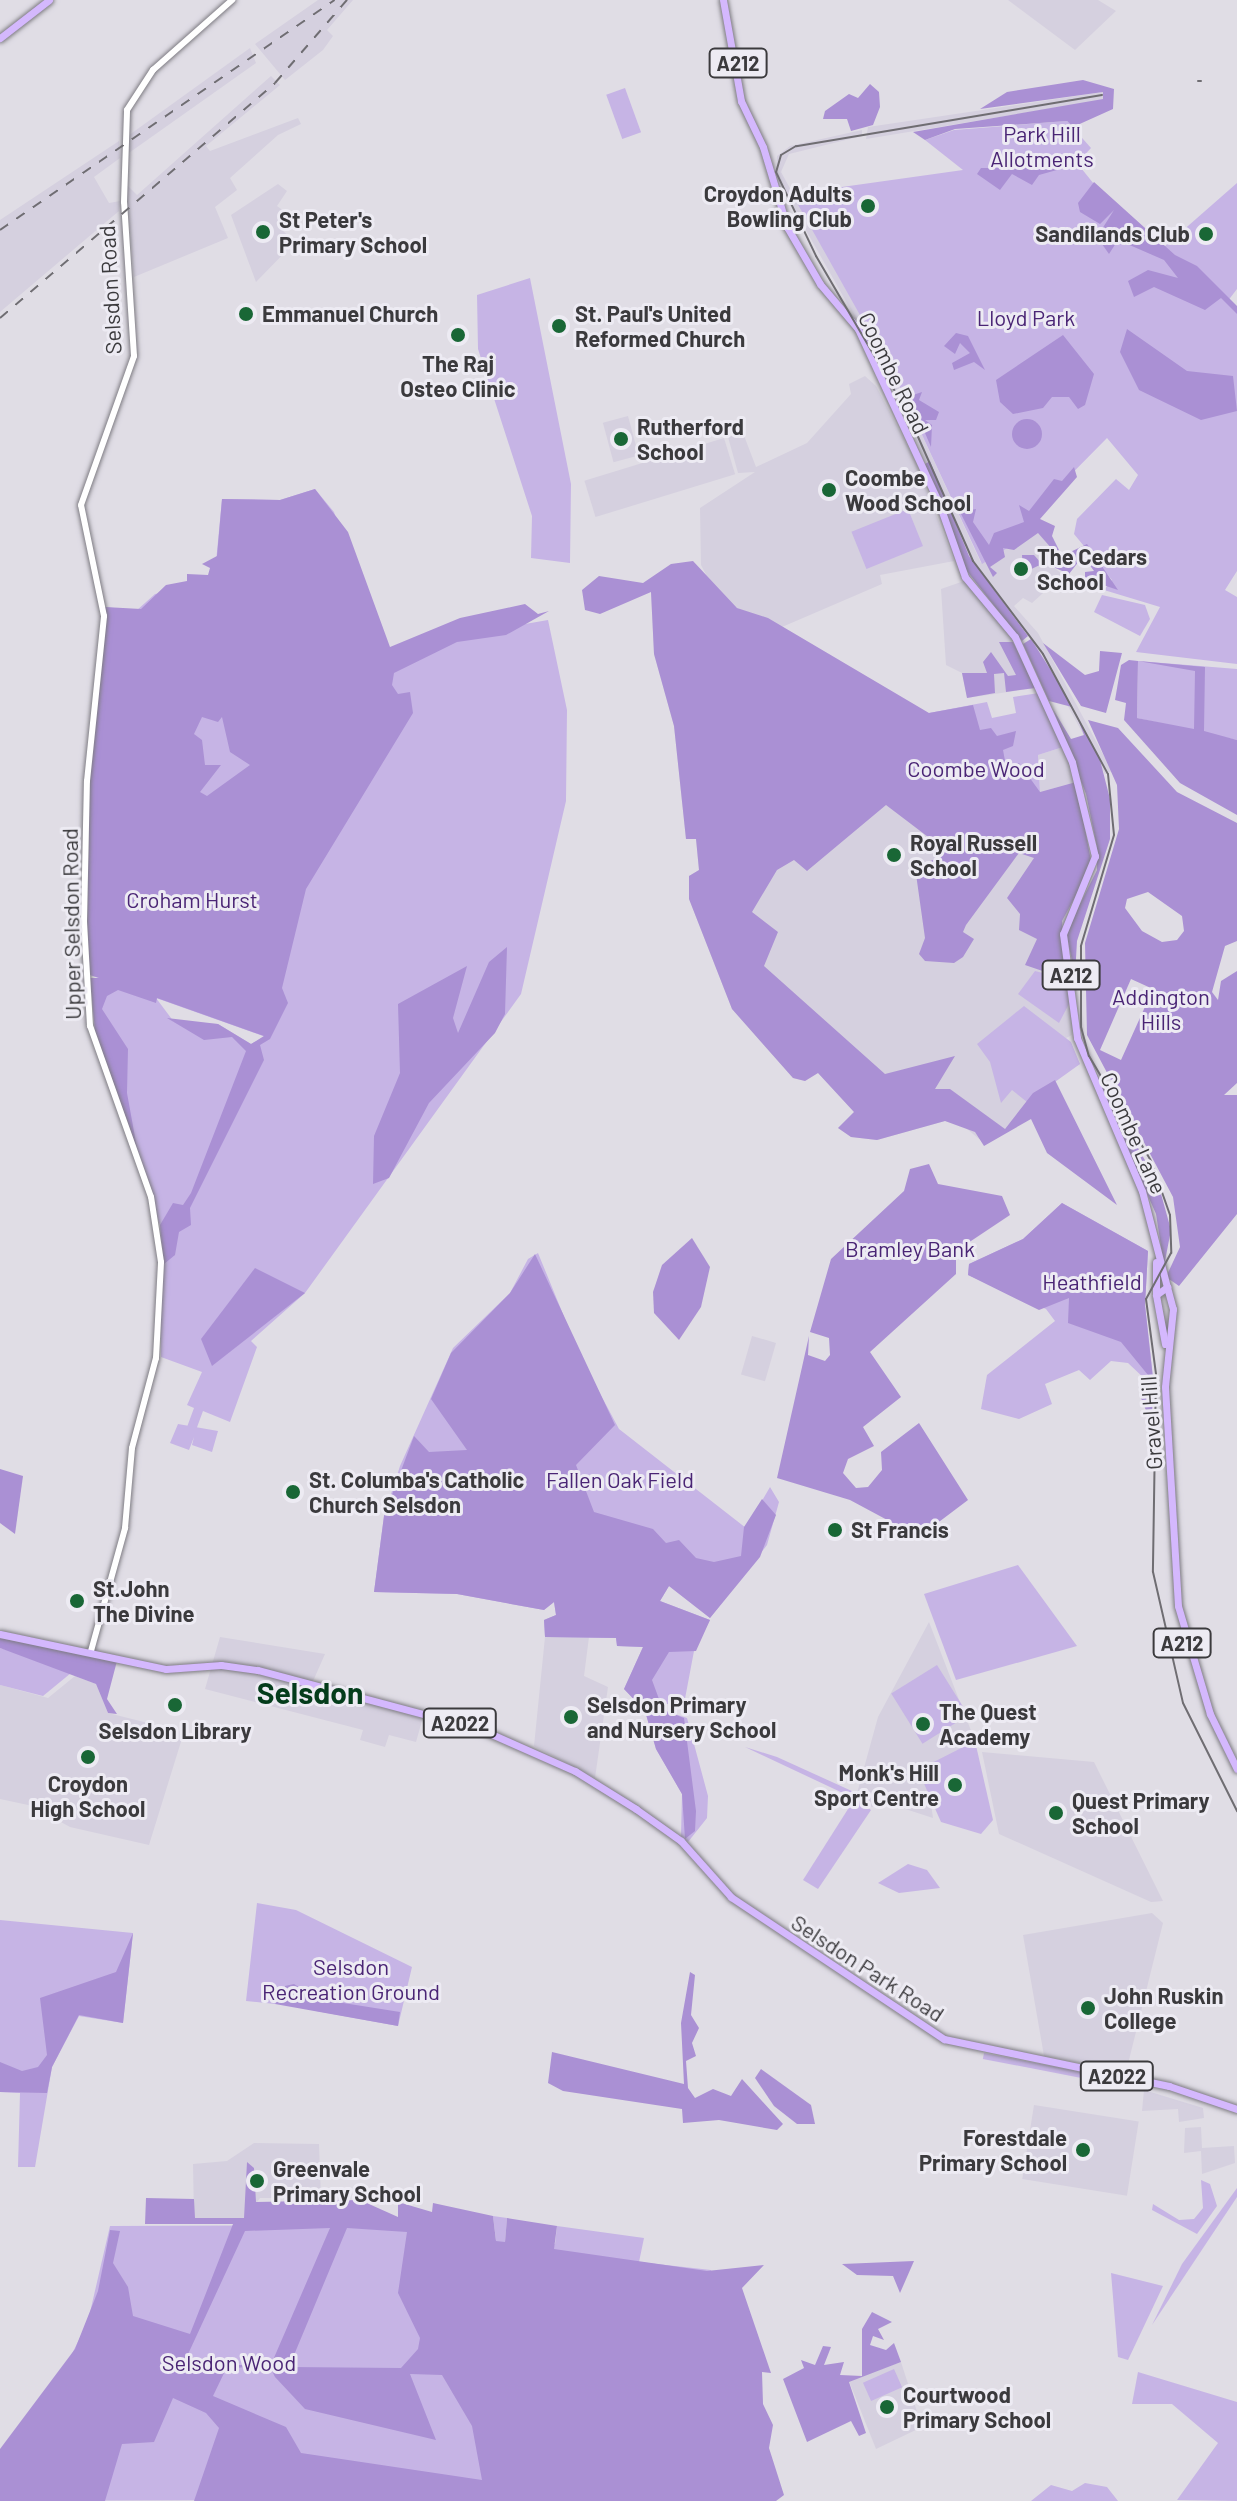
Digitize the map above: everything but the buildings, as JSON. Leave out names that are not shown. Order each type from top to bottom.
[{"type":"main road","points":[[0,38],[49,0]]},
{"type":"main road","name":"Selsdon Road","points":[[103,609],[81,505],[134,356],[124,216],[127,113],[153,70],[232,0]]},
{"type":"main road","name":"Coombe Road","points":[[723,0],[741,101],[762,143],[787,227],[820,284],[858,329],[939,504],[965,577],[1012,632],[1048,707]]},
{"type":"main road","name":"Upper Selsdon Road","points":[[91,1651],[125,1528],[132,1448],[156,1358],[160,1284],[151,1197],[90,1026],[84,921],[87,787],[103,609]]},
{"type":"main road","name":"Coombe Lane","points":[[1048,707],[1077,777],[1095,856],[1063,934],[1077,1038],[1142,1191],[1167,1287]]},
{"type":"main road","name":"Coombe Lane","points":[[1156,1295],[1157,1256]]},
{"type":"main road","points":[[1156,1295],[1167,1287]]},
{"type":"main road","name":"Gravel Hill","points":[[1165,1344],[1170,1317],[1167,1287]]},
{"type":"main road","name":"Gravel Hill","points":[[1156,1295],[1165,1344],[1181,1624],[1215,1725],[1237,1769]]},
{"type":"main road","points":[[1159,1313],[1170,1317]]},
{"type":"main road","name":"Gravel Hill","points":[[1174,1499],[1176,1623],[1211,1729],[1237,1778]]},
{"type":"main road","name":"A2022","points":[[0,1634],[91,1651]]},
{"type":"main road","name":"Selsdon Park Road","points":[[91,1651],[166,1669],[221,1665],[258,1670],[480,1729],[575,1771],[691,1853],[731,1897],[944,2039],[1169,2086],[1237,2109]]},
{"type":"shaded area","points":[[318,0],[353,0],[327,30],[333,36],[323,50],[285,80],[255,44]]},
{"type":"shaded area","points":[[1008,0],[1098,0],[1116,11],[1075,50]]},
{"type":"shaded area","points":[[250,48],[256,63],[126,155],[125,138]]},
{"type":"shaded area","points":[[271,76],[280,85],[206,146],[210,151],[298,118],[301,124],[278,135],[230,178],[237,190],[215,207],[228,238],[134,277],[126,184],[137,195]]},
{"type":"shaded area","points":[[1103,92],[1103,99],[1091,102],[866,139],[868,127]]},
{"type":"shaded area","points":[[862,130],[862,136],[789,154],[781,172],[897,381],[981,563],[1043,528],[1054,539],[1044,559],[1063,575],[1032,603],[1023,598],[1014,606],[1038,633],[1112,771],[1105,774],[1031,639],[969,556],[883,367],[776,177],[777,156],[790,146]]},
{"type":"shaded area","points":[[119,141],[120,158],[94,177],[109,203],[120,201],[119,211],[0,312],[0,220]]},
{"type":"shaded area","name":"St Peter's Primary School","points":[[278,184],[287,191],[277,206],[292,217],[282,230],[295,242],[256,282],[231,215]]},
{"type":"shaded area","name":"Coombe Wood School","points":[[865,376],[876,386],[915,460],[954,561],[880,575],[882,584],[782,627],[737,608],[714,590],[701,565],[700,508],[755,472],[738,473],[728,437],[743,433],[756,467],[807,443],[851,394],[849,384]]},
{"type":"shaded area","name":"Rutherford School","points":[[628,416],[639,456],[613,462],[603,423]]},
{"type":"shaded area","points":[[724,438],[735,474],[595,517],[584,481]]},
{"type":"shaded area","points":[[964,581],[1012,635],[1035,688],[967,698],[962,673],[946,665],[941,589]]},
{"type":"shaded area","name":"Royal Russell School","points":[[651,592],[1086,879],[1060,934],[1072,1001],[1072,1035],[1066,1038],[1080,1064],[1033,1093],[1005,1129],[979,1139],[960,1123],[945,1121],[877,1140],[851,1137],[838,1128],[854,1112],[818,1073],[805,1081],[793,1078],[732,1009],[689,899],[689,876],[699,870],[696,839],[686,839],[674,726],[654,654]]},
{"type":"shaded area","points":[[1063,747],[1076,782],[1040,792],[1038,755]]},
{"type":"shaded area","points":[[752,1336],[776,1343],[765,1381],[741,1374]]},
{"type":"shaded area","name":"The Quest Academy","points":[[929,1622],[975,1741],[929,1789],[933,1818],[890,1804],[871,1807],[856,1797],[878,1717]]},
{"type":"shaded area","name":"Selsdon Primary and Nursery School","points":[[557,1634],[589,1637],[584,1676],[608,1687],[595,1778],[534,1746],[545,1637]]},
{"type":"shaded area","points":[[220,1637],[325,1654],[310,1688],[423,1717],[416,1742],[389,1735],[385,1747],[360,1740],[363,1730],[205,1689]]},
{"type":"shaded area","name":"Croydon High School","points":[[75,1676],[96,1684],[108,1713],[184,1732],[149,1845],[70,1827],[59,1821],[61,1812],[0,1799],[0,1685],[48,1698]]},
{"type":"shaded area","points":[[982,1752],[1094,1762],[1163,1901],[1151,1902],[999,1834]]},
{"type":"shaded area","name":"John Ruskin College","points":[[1152,1913],[1163,1923],[1126,2072],[1044,2056],[1023,1935]]},
{"type":"shaded area","points":[[1144,2090],[1203,2108],[1204,2118],[1179,2122],[1178,2109],[1142,2111]]},
{"type":"shaded area","name":"Forestdale Primary School","points":[[1034,2105],[1139,2122],[1127,2196],[1022,2179]]},
{"type":"shaded area","points":[[1201,2127],[1202,2148],[1234,2146],[1235,2163],[1202,2174],[1201,2151],[1184,2153],[1185,2128]]},
{"type":"shaded area","name":"Greenvale Primary School","points":[[254,2143],[319,2144],[321,2198],[260,2198],[245,2218],[194,2218],[193,2164],[227,2161]]},
{"type":"shaded area","name":"Courtwood Primary School","points":[[901,2362],[922,2427],[876,2449],[849,2381]]},
{"type":"green space","points":[[1083,80],[1114,89],[1113,109],[1073,127],[1067,121],[955,129],[925,140],[913,132],[1103,99],[1103,92],[980,109],[1007,92]]},
{"type":"green space","points":[[870,84],[879,92],[880,107],[873,125],[851,131],[847,119],[823,119],[825,111],[849,94],[858,98]]},
{"type":"green space","points":[[625,88],[641,132],[622,139],[606,95]]},
{"type":"green space","name":"Lloyd Park","points":[[1067,121],[1091,148],[1077,163],[1102,194],[1164,247],[1237,183],[1237,289],[1227,302],[1237,310],[1237,571],[1225,590],[1237,597],[1237,664],[1136,652],[1160,607],[1104,590],[1112,580],[1074,534],[1077,519],[1116,479],[1129,490],[1138,475],[1107,438],[1032,514],[1017,542],[982,564],[897,381],[792,194],[963,170],[925,140],[954,130]]},
{"type":"green space","points":[[981,168],[1064,168],[1039,175],[1032,185],[1012,174],[1000,190],[977,174]]},
{"type":"green space","points":[[1094,182],[1175,255],[1197,266],[1237,306],[1237,314],[1221,298],[1205,310],[1154,287],[1134,297],[1128,281],[1148,270],[1178,278],[1164,260],[1118,240],[1109,254],[1097,237],[1114,210],[1100,224],[1080,212],[1078,203]]},
{"type":"green space","points":[[530,278],[571,484],[570,563],[531,558],[532,516],[478,349],[477,295]]},
{"type":"green space","points":[[1127,329],[1187,371],[1233,376],[1237,411],[1201,420],[1139,390],[1120,352]]},
{"type":"green space","points":[[956,333],[968,336],[985,370],[974,362],[954,370],[952,363],[970,353],[960,343],[955,354],[944,346]]},
{"type":"green space","points":[[1063,335],[1094,374],[1085,405],[1078,409],[1069,397],[1052,397],[1043,408],[1013,414],[1000,402],[996,380]]},
{"type":"green space","points":[[905,386],[913,395],[922,392],[919,400],[939,412],[936,420],[925,420],[932,425],[931,447]]},
{"type":"green space","points":[[1027,419],[1038,423],[1042,434],[1038,445],[1027,449],[1016,445],[1012,434],[1016,423]]},
{"type":"green space","points":[[930,461],[969,556],[1028,636],[1022,641],[963,566],[925,464]]},
{"type":"green space","points":[[1074,467],[1077,477],[1040,519],[1055,526],[1052,536],[1062,556],[1087,544],[1118,590],[1085,579],[1085,572],[1094,571],[1083,556],[1069,574],[1044,563],[1023,573],[1022,555],[1034,555],[1041,563],[1052,549],[1038,533],[1014,550],[1003,548],[1005,557],[990,567],[997,573],[993,577],[960,512],[976,509],[973,522],[989,545],[994,533],[1024,522],[1019,505],[1029,511],[1054,479],[1062,481]]},
{"type":"green space","points":[[315,489],[334,512],[386,671],[480,632],[548,620],[567,710],[566,801],[521,994],[305,1293],[251,1341],[257,1347],[230,1422],[203,1411],[196,1430],[187,1427],[194,1408],[187,1405],[202,1372],[161,1357],[160,1225],[96,1041],[90,978],[99,978],[90,975],[87,883],[105,607],[136,611],[155,594],[214,583],[222,499],[280,500]],"holes":[[[156,998],[263,1036],[251,1044],[218,1024],[174,1022]]]},
{"type":"green space","name":"Croham Hurst","points":[[315,489],[348,532],[390,647],[460,618],[525,604],[538,614],[549,611],[506,635],[457,642],[394,673],[392,685],[398,694],[410,692],[413,713],[306,889],[282,988],[288,1003],[270,1039],[260,1045],[264,1060],[190,1208],[191,1225],[179,1232],[175,1255],[164,1264],[160,1225],[173,1203],[183,1205],[191,1193],[246,1051],[232,1037],[204,1040],[167,1018],[218,1024],[251,1044],[264,1036],[157,998],[156,1003],[118,990],[107,996],[102,1009],[128,1049],[127,1093],[137,1148],[96,1041],[90,978],[99,978],[90,975],[87,934],[90,775],[105,607],[141,609],[166,585],[187,581],[187,574],[208,575],[210,568],[202,564],[217,556],[222,499],[280,500]],"holes":[[[202,717],[218,722],[222,717],[230,752],[250,765],[207,796],[200,792],[221,765],[205,765],[202,740],[194,734]]]},
{"type":"green space","points":[[908,509],[923,546],[866,569],[851,532]]},
{"type":"green space","name":"Royal Russell School","points":[[693,561],[737,608],[768,618],[929,713],[973,705],[980,730],[991,728],[997,736],[1016,731],[1013,746],[1003,750],[1006,766],[1019,763],[1040,792],[1076,782],[1092,866],[1062,921],[1066,979],[1025,965],[1037,939],[1019,930],[1020,914],[1007,898],[1034,858],[1019,853],[966,925],[963,932],[974,939],[963,957],[954,963],[925,961],[919,954],[925,938],[915,867],[933,860],[940,846],[886,805],[807,871],[794,860],[777,870],[752,912],[778,932],[764,966],[885,1074],[955,1056],[935,1089],[950,1089],[1005,1129],[1033,1093],[1055,1080],[1117,1205],[1047,1153],[1031,1119],[984,1146],[975,1132],[945,1121],[877,1140],[851,1137],[838,1128],[854,1112],[818,1073],[805,1081],[793,1078],[732,1009],[689,899],[689,876],[699,870],[696,839],[686,839],[674,726],[654,654],[651,592],[600,614],[585,610],[582,590],[599,576],[643,583],[671,564]]},
{"type":"green space","points":[[1102,595],[1145,605],[1150,619],[1140,636],[1094,612]]},
{"type":"green space","points":[[1031,639],[1072,707],[1049,701],[1023,644]]},
{"type":"green space","points":[[999,642],[1013,642],[1035,688],[1006,692],[1004,673],[994,674],[995,693],[967,698],[962,673],[987,673],[983,662],[991,652],[1008,676],[1016,675]]},
{"type":"green space","points":[[1043,643],[1085,675],[1099,671],[1100,651],[1122,653],[1106,713],[1081,706]]},
{"type":"green space","points":[[1129,660],[1205,667],[1204,731],[1237,740],[1237,815],[1180,783],[1124,720],[1126,703],[1115,700],[1121,665]],"holes":[[[1138,661],[1195,671],[1194,729],[1137,718]]]},
{"type":"green space","points":[[1138,661],[1237,669],[1237,740],[1137,718]]},
{"type":"green space","points":[[1039,693],[1063,747],[1038,755],[1040,792],[1088,842],[929,713],[987,702],[992,718],[1016,713],[1013,697]]},
{"type":"green space","points":[[1053,709],[1071,739],[1084,735],[1075,712],[1100,760],[1110,799],[1110,839],[1077,941],[1075,975],[1066,932],[1097,870],[1097,847],[1086,794]]},
{"type":"green space","name":"Addington Hills","points":[[1088,720],[1118,728],[1177,792],[1237,823],[1237,941],[1225,946],[1212,992],[1218,1000],[1221,981],[1237,971],[1237,1083],[1224,1095],[1237,1095],[1237,1214],[1179,1286],[1166,1277],[1180,1247],[1173,1197],[1087,1035],[1085,943],[1119,829],[1117,785]],"holes":[[[1148,892],[1182,916],[1184,931],[1177,940],[1162,942],[1142,931],[1125,908],[1127,899]],[[1131,979],[1153,989],[1121,1060],[1100,1050]]]},
{"type":"green space","points":[[507,947],[505,1014],[495,1033],[429,1103],[389,1178],[373,1184],[374,1136],[400,1073],[398,1004],[467,966],[453,1018],[458,1033],[489,962]]},
{"type":"green space","points":[[1035,971],[1066,979],[1070,1002],[1059,1023],[1018,994]]},
{"type":"green space","points":[[1024,1006],[1071,1042],[1080,1064],[1027,1102],[1012,1090],[1001,1103],[990,1062],[977,1044]]},
{"type":"green space","points":[[1090,1064],[1158,1183],[1171,1230],[1164,1266],[1156,1214]]},
{"type":"green space","name":"Bramley Bank","points":[[929,1164],[938,1184],[1002,1196],[1010,1215],[956,1251],[956,1274],[870,1352],[901,1397],[863,1427],[874,1446],[848,1459],[843,1473],[856,1488],[868,1487],[882,1470],[881,1452],[919,1423],[968,1500],[919,1537],[850,1500],[777,1478],[809,1336],[808,1355],[825,1361],[830,1355],[829,1338],[810,1332],[831,1259],[904,1191],[910,1169]]},
{"type":"green space","name":"Heathfield","points":[[1062,1203],[1148,1251],[1145,1305],[1153,1377],[1146,1380],[1128,1363],[1111,1361],[1090,1380],[1079,1370],[1045,1384],[1052,1404],[1019,1419],[981,1409],[987,1375],[1055,1321],[1046,1309],[968,1275],[969,1264],[1023,1239]]},
{"type":"green space","name":"Heathfield","points":[[1062,1203],[1148,1251],[1145,1305],[1154,1388],[1151,1423],[1141,1398],[1148,1375],[1121,1342],[1068,1323],[1069,1298],[1039,1310],[968,1275],[969,1264],[1023,1239]]},
{"type":"green space","points":[[692,1238],[710,1267],[701,1307],[679,1340],[654,1313],[653,1292],[662,1265]]},
{"type":"green space","name":"Fallen Oak Field","points":[[538,1253],[581,1358],[619,1429],[746,1528],[770,1487],[779,1502],[767,1545],[710,1618],[669,1586],[660,1601],[710,1620],[694,1651],[684,1704],[663,1704],[663,1710],[687,1718],[708,1796],[707,1818],[688,1842],[681,1836],[682,1794],[656,1749],[645,1711],[624,1689],[643,1647],[617,1646],[616,1638],[545,1637],[544,1620],[556,1615],[554,1602],[544,1610],[457,1594],[374,1592],[384,1516],[400,1466],[453,1348],[510,1293],[528,1259]]},
{"type":"green space","points":[[535,1254],[615,1425],[576,1465],[594,1512],[653,1529],[666,1543],[679,1540],[696,1558],[714,1562],[741,1556],[744,1527],[762,1499],[776,1515],[760,1557],[710,1618],[669,1586],[660,1601],[710,1620],[696,1651],[669,1652],[652,1680],[663,1710],[684,1718],[696,1811],[695,1831],[685,1839],[682,1794],[656,1749],[645,1711],[624,1689],[643,1647],[617,1646],[616,1638],[545,1637],[544,1620],[556,1615],[554,1602],[544,1610],[457,1594],[374,1592],[384,1516],[414,1436],[429,1452],[467,1450],[431,1399],[451,1353],[510,1293]]},
{"type":"green space","points":[[255,1268],[305,1293],[212,1366],[201,1339]]},
{"type":"green space","points":[[178,1424],[218,1431],[212,1452],[192,1445],[194,1437],[189,1450],[170,1443]]},
{"type":"green space","points":[[0,1469],[23,1476],[15,1534],[0,1523]]},
{"type":"green space","points":[[1018,1565],[1077,1646],[956,1680],[924,1594]]},
{"type":"green space","points":[[0,1638],[117,1661],[107,1699],[117,1714],[108,1713],[96,1684],[0,1648]]},
{"type":"green space","points":[[0,1648],[46,1661],[71,1673],[43,1696],[0,1685]]},
{"type":"green space","points":[[937,1665],[968,1715],[922,1744],[891,1694]]},
{"type":"green space","name":"Monk's Hill Sport Centre","points":[[975,1741],[993,1820],[981,1834],[941,1822],[918,1770]]},
{"type":"green space","points":[[745,1747],[777,1757],[854,1792],[847,1795]]},
{"type":"green space","points":[[855,1798],[871,1810],[818,1889],[803,1880]]},
{"type":"green space","points":[[908,1864],[927,1870],[940,1888],[899,1893],[878,1883]]},
{"type":"green space","name":"Selsdon Recreation Ground","points":[[257,1903],[296,1910],[412,1967],[398,2026],[316,2011],[285,1986],[275,2004],[246,2001]]},
{"type":"green space","points":[[0,1920],[133,1933],[123,2023],[79,2016],[52,2067],[35,2167],[18,2167],[20,2093],[0,2092]]},
{"type":"green space","points":[[133,1933],[123,2023],[79,2015],[52,2067],[47,2093],[0,2092],[0,2062],[22,2071],[38,2067],[47,2055],[40,1998],[116,1972]]},
{"type":"green space","points":[[690,1972],[695,1975],[691,2015],[699,2028],[692,2043],[696,2056],[686,2061],[688,2088],[695,2098],[713,2089],[731,2096],[742,2079],[783,2124],[777,2130],[719,2120],[683,2123],[682,2109],[563,2091],[548,2083],[552,2052],[684,2084],[681,2023]]},
{"type":"green space","points":[[294,1984],[318,1999],[400,2012],[398,2026],[275,2004],[285,1986]]},
{"type":"green space","points":[[984,2053],[1144,2084],[1143,2090],[983,2059]]},
{"type":"green space","points":[[761,2069],[811,2105],[815,2124],[797,2124],[774,2106],[755,2078]]},
{"type":"green space","name":"Selsdon Wood","points":[[247,2162],[254,2168],[256,2202],[360,2200],[398,2217],[398,2202],[432,2212],[433,2203],[493,2216],[496,2241],[505,2242],[507,2218],[557,2226],[554,2249],[707,2271],[764,2265],[742,2288],[771,2373],[762,2372],[763,2404],[773,2425],[769,2448],[784,2495],[776,2501],[194,2501],[219,2428],[206,2413],[173,2398],[154,2442],[122,2444],[105,2501],[0,2501],[0,2449],[75,2349],[98,2291],[110,2230],[120,2231],[113,2263],[128,2287],[133,2316],[190,2334],[233,2224],[145,2224],[146,2198],[194,2199],[195,2218],[244,2218]],"holes":[[[330,2228],[270,2367],[275,2377],[305,2409],[436,2440],[410,2374],[442,2375],[472,2426],[482,2480],[301,2453],[286,2427],[213,2396],[226,2369],[266,2365],[183,2365],[245,2231]],[[347,2228],[407,2232],[398,2293],[420,2338],[418,2349],[401,2368],[289,2367]]]},
{"type":"green space","points":[[1201,2180],[1210,2184],[1217,2206],[1197,2234],[1152,2210],[1153,2204],[1179,2220],[1194,2219],[1203,2208]]},
{"type":"green space","points":[[1237,2188],[1237,2197],[1152,2325],[1182,2264]]},
{"type":"green space","name":"Selsdon Wood","points":[[493,2216],[507,2218],[505,2242],[555,2244],[557,2226],[644,2238],[639,2262],[711,2270],[780,2498],[0,2501],[35,2404],[70,2358],[88,2321],[110,2226],[396,2225],[496,2240]]},
{"type":"green space","points":[[914,2261],[900,2293],[893,2276],[857,2275],[842,2264]]},
{"type":"green space","points":[[1111,2273],[1163,2286],[1128,2360],[1118,2357]]},
{"type":"green space","points":[[872,2312],[892,2322],[878,2329],[884,2340],[873,2336],[870,2345],[886,2350],[894,2343],[901,2362],[849,2382],[866,2433],[859,2436],[851,2421],[807,2442],[783,2379],[804,2368],[801,2360],[815,2365],[823,2346],[831,2347],[824,2365],[844,2362],[840,2375],[862,2376],[862,2329]]},
{"type":"green space","points":[[894,2369],[902,2387],[871,2401],[863,2383]]},
{"type":"green space","points":[[1138,2372],[1237,2402],[1237,2501],[1177,2500],[1218,2443],[1172,2404],[1132,2404]]},
{"type":"green space","points":[[1085,2483],[1107,2487],[1118,2501],[1031,2501],[1051,2485],[1072,2491]]},
{"type":"tram line","points":[[1102,95],[796,146],[781,155],[776,172],[816,256],[907,412],[973,561],[1043,654],[1108,774],[1114,835],[1081,946],[1081,1027],[1089,1056],[1151,1161],[1170,1215],[1171,1253],[1146,1299],[1156,1374],[1153,1572],[1183,1703],[1237,1811]]},
{"type":"railway","points":[[0,230],[335,0]]},
{"type":"railway","points":[[0,318],[275,83],[347,0]]},
{"type":"place","name":"Croydon Adults Bowling Club","points":[[868,206]]},
{"type":"place","name":"St Peter's Primary School","points":[[263,232]]},
{"type":"place","name":"Sandilands Club","points":[[1206,234]]},
{"type":"place","name":"Emmanuel Church","points":[[246,314]]},
{"type":"place","name":"St. Paul's United Reformed Church","points":[[559,326]]},
{"type":"place","name":"The Raj Osteo Clinic","points":[[458,335]]},
{"type":"place","name":"Rutherford School","points":[[621,439]]},
{"type":"place","name":"Coombe Wood School","points":[[829,490]]},
{"type":"place","name":"The Cedars School","points":[[1021,569]]},
{"type":"place","name":"Royal Russell School","points":[[894,855]]},
{"type":"place","name":"St. Columba's Catholic Church Selsdon","points":[[293,1492]]},
{"type":"place","name":"St Francis","points":[[835,1530]]},
{"type":"place","name":"St.John The Divine","points":[[77,1601]]},
{"type":"place","name":"Selsdon Library","points":[[175,1705]]},
{"type":"place","name":"Selsdon Primary and Nursery School","points":[[571,1717]]},
{"type":"place","name":"The Quest Academy","points":[[923,1724]]},
{"type":"place","name":"Croydon High School","points":[[88,1757]]},
{"type":"place","name":"Monk's Hill Sport Centre","points":[[955,1785]]},
{"type":"place","name":"Quest Primary School","points":[[1056,1813]]},
{"type":"place","name":"John Ruskin College","points":[[1088,2008]]},
{"type":"place","name":"Forestdale Primary School","points":[[1083,2150]]},
{"type":"place","name":"Greenvale Primary School","points":[[257,2181]]},
{"type":"place","name":"Courtwood Primary School","points":[[887,2407]]},
{"type":"district","name":"Selsdon","points":[[310,1692]]},
{"type":"park label","name":"Park Hill Allotments","points":[[1042,146]]},
{"type":"park label","name":"Coombe Wood","points":[[976,769]]}]
